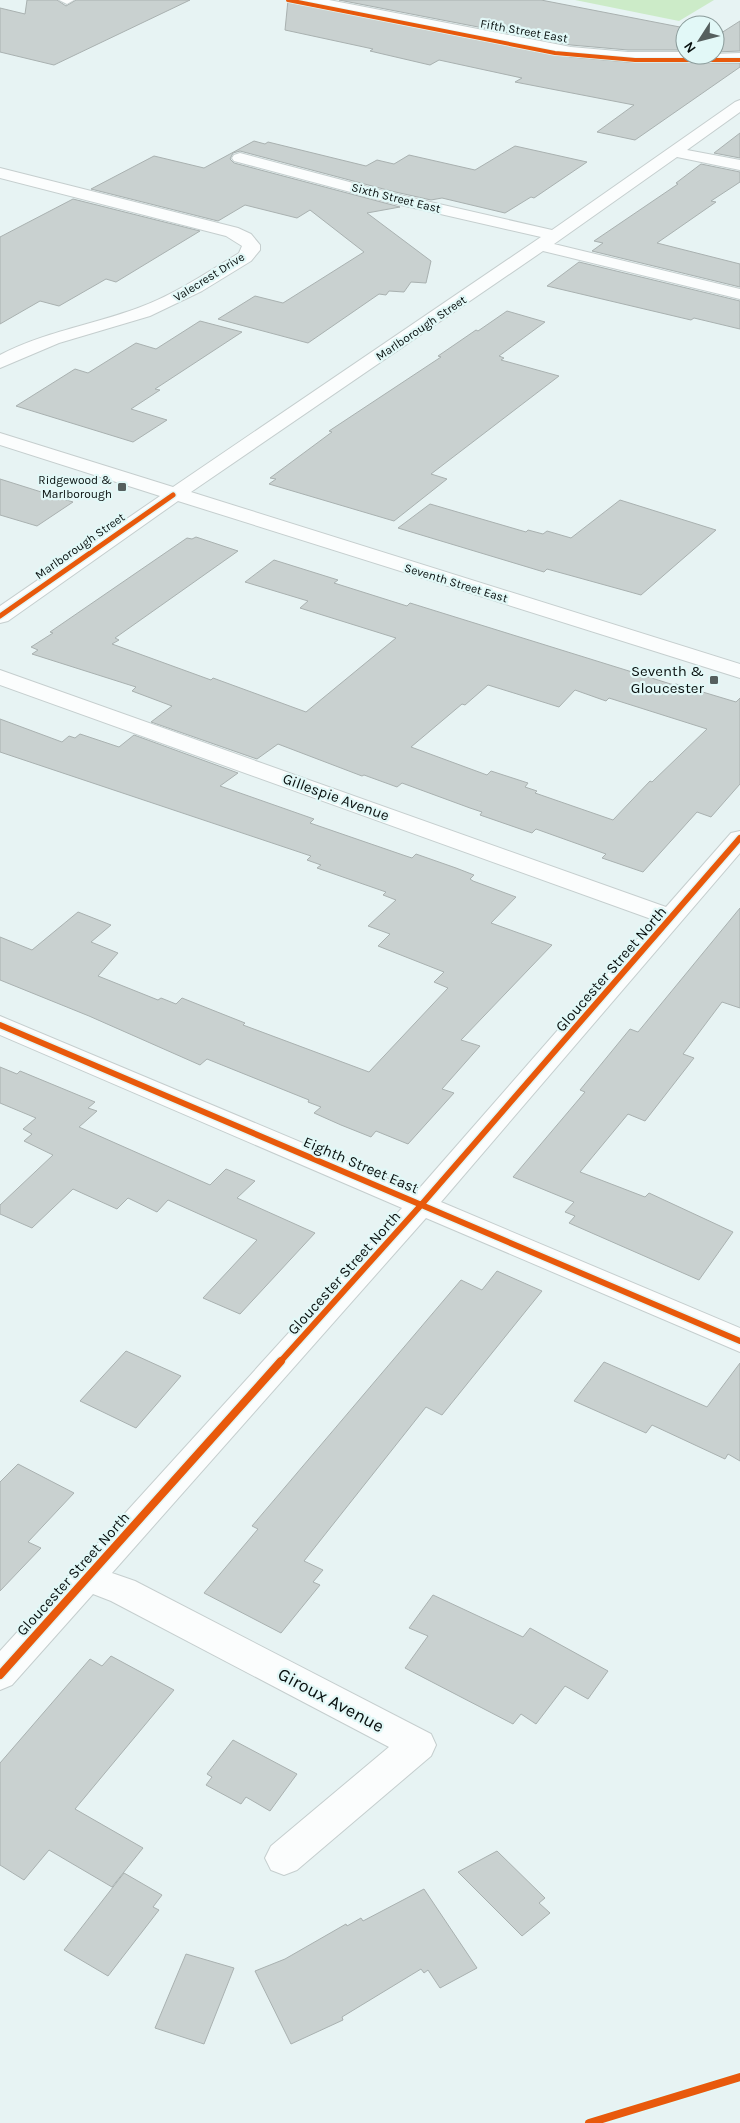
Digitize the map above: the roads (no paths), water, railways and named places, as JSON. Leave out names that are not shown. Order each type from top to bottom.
[{"type":"street","name":"Fifth Street East","points":[[307,0],[570,51],[628,56],[675,57]]},
{"type":"street","name":"Fifth Street East","points":[[725,57],[740,57]]},
{"type":"street","points":[[725,59],[740,61]]},
{"type":"street","name":"Marlborough Street","points":[[0,616],[173,495],[452,308],[740,105]]},
{"type":"street","points":[[675,152],[740,165]]},
{"type":"street","name":"Sixth Street East","points":[[240,158],[740,294]]},
{"type":"street","name":"Valecrest Drive","points":[[0,173],[232,232],[245,238],[251,245],[245,257],[167,303],[129,318],[44,342],[0,362]]},
{"type":"street","points":[[8,191],[31,181]]},
{"type":"street","name":"Seventh Street East","points":[[0,439],[173,495],[740,671]]},
{"type":"street","name":"Gillespie Avenue","points":[[0,677],[672,918]]},
{"type":"street","name":"Gloucester Street North","points":[[0,1675],[422,1204],[740,838]]},
{"type":"street","name":"Eighth Street East","points":[[0,1025],[740,1341]]},
{"type":"street","name":"Giroux Avenue","points":[[86,1578],[123,1591],[418,1745],[284,1858]]},
{"type":"place","name":"Ridgewood & Marlborough","points":[[122,487]]},
{"type":"place","name":"Seventh & Gloucester","points":[[714,680]]}]
